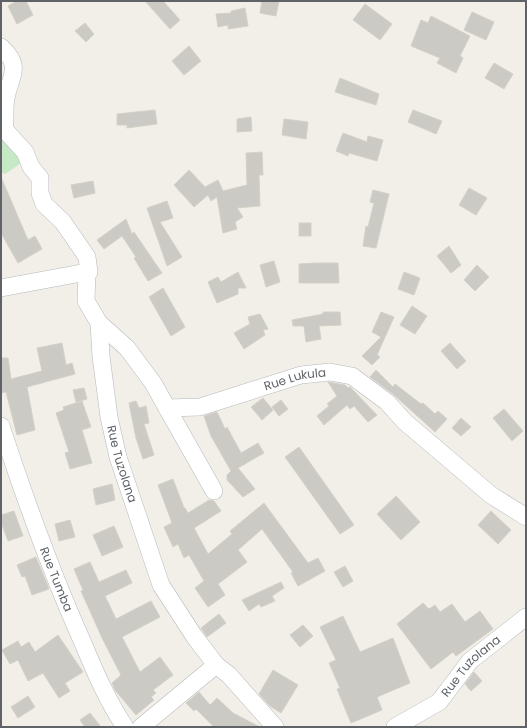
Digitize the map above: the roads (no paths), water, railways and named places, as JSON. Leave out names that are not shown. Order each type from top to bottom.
[{"type":"street","points":[[1,47],[14,66],[14,76],[6,100],[4,121]]},
{"type":"street","name":"Rue Tuzolana","points":[[4,121],[4,129],[25,152],[31,166],[40,178],[40,193],[44,204],[63,222],[87,257],[90,272],[87,272],[86,301],[99,323],[101,356],[118,457],[161,585],[194,636],[216,665],[229,675],[275,727]]},
{"type":"street","points":[[1,288],[87,272]]},
{"type":"street","points":[[99,323],[127,348],[153,384],[214,491]]},
{"type":"street","name":"Rue Lukula","points":[[167,408],[200,407],[301,375],[330,372],[352,376],[387,402],[405,422],[491,495],[526,517]]},
{"type":"street","name":"Rue Tumba","points":[[1,426],[23,493],[65,604],[111,706],[124,727]]},
{"type":"street","name":"Rue Tuzolana","points":[[395,727],[439,702],[470,661],[526,617]]},
{"type":"street","points":[[141,727],[216,665]]}]
